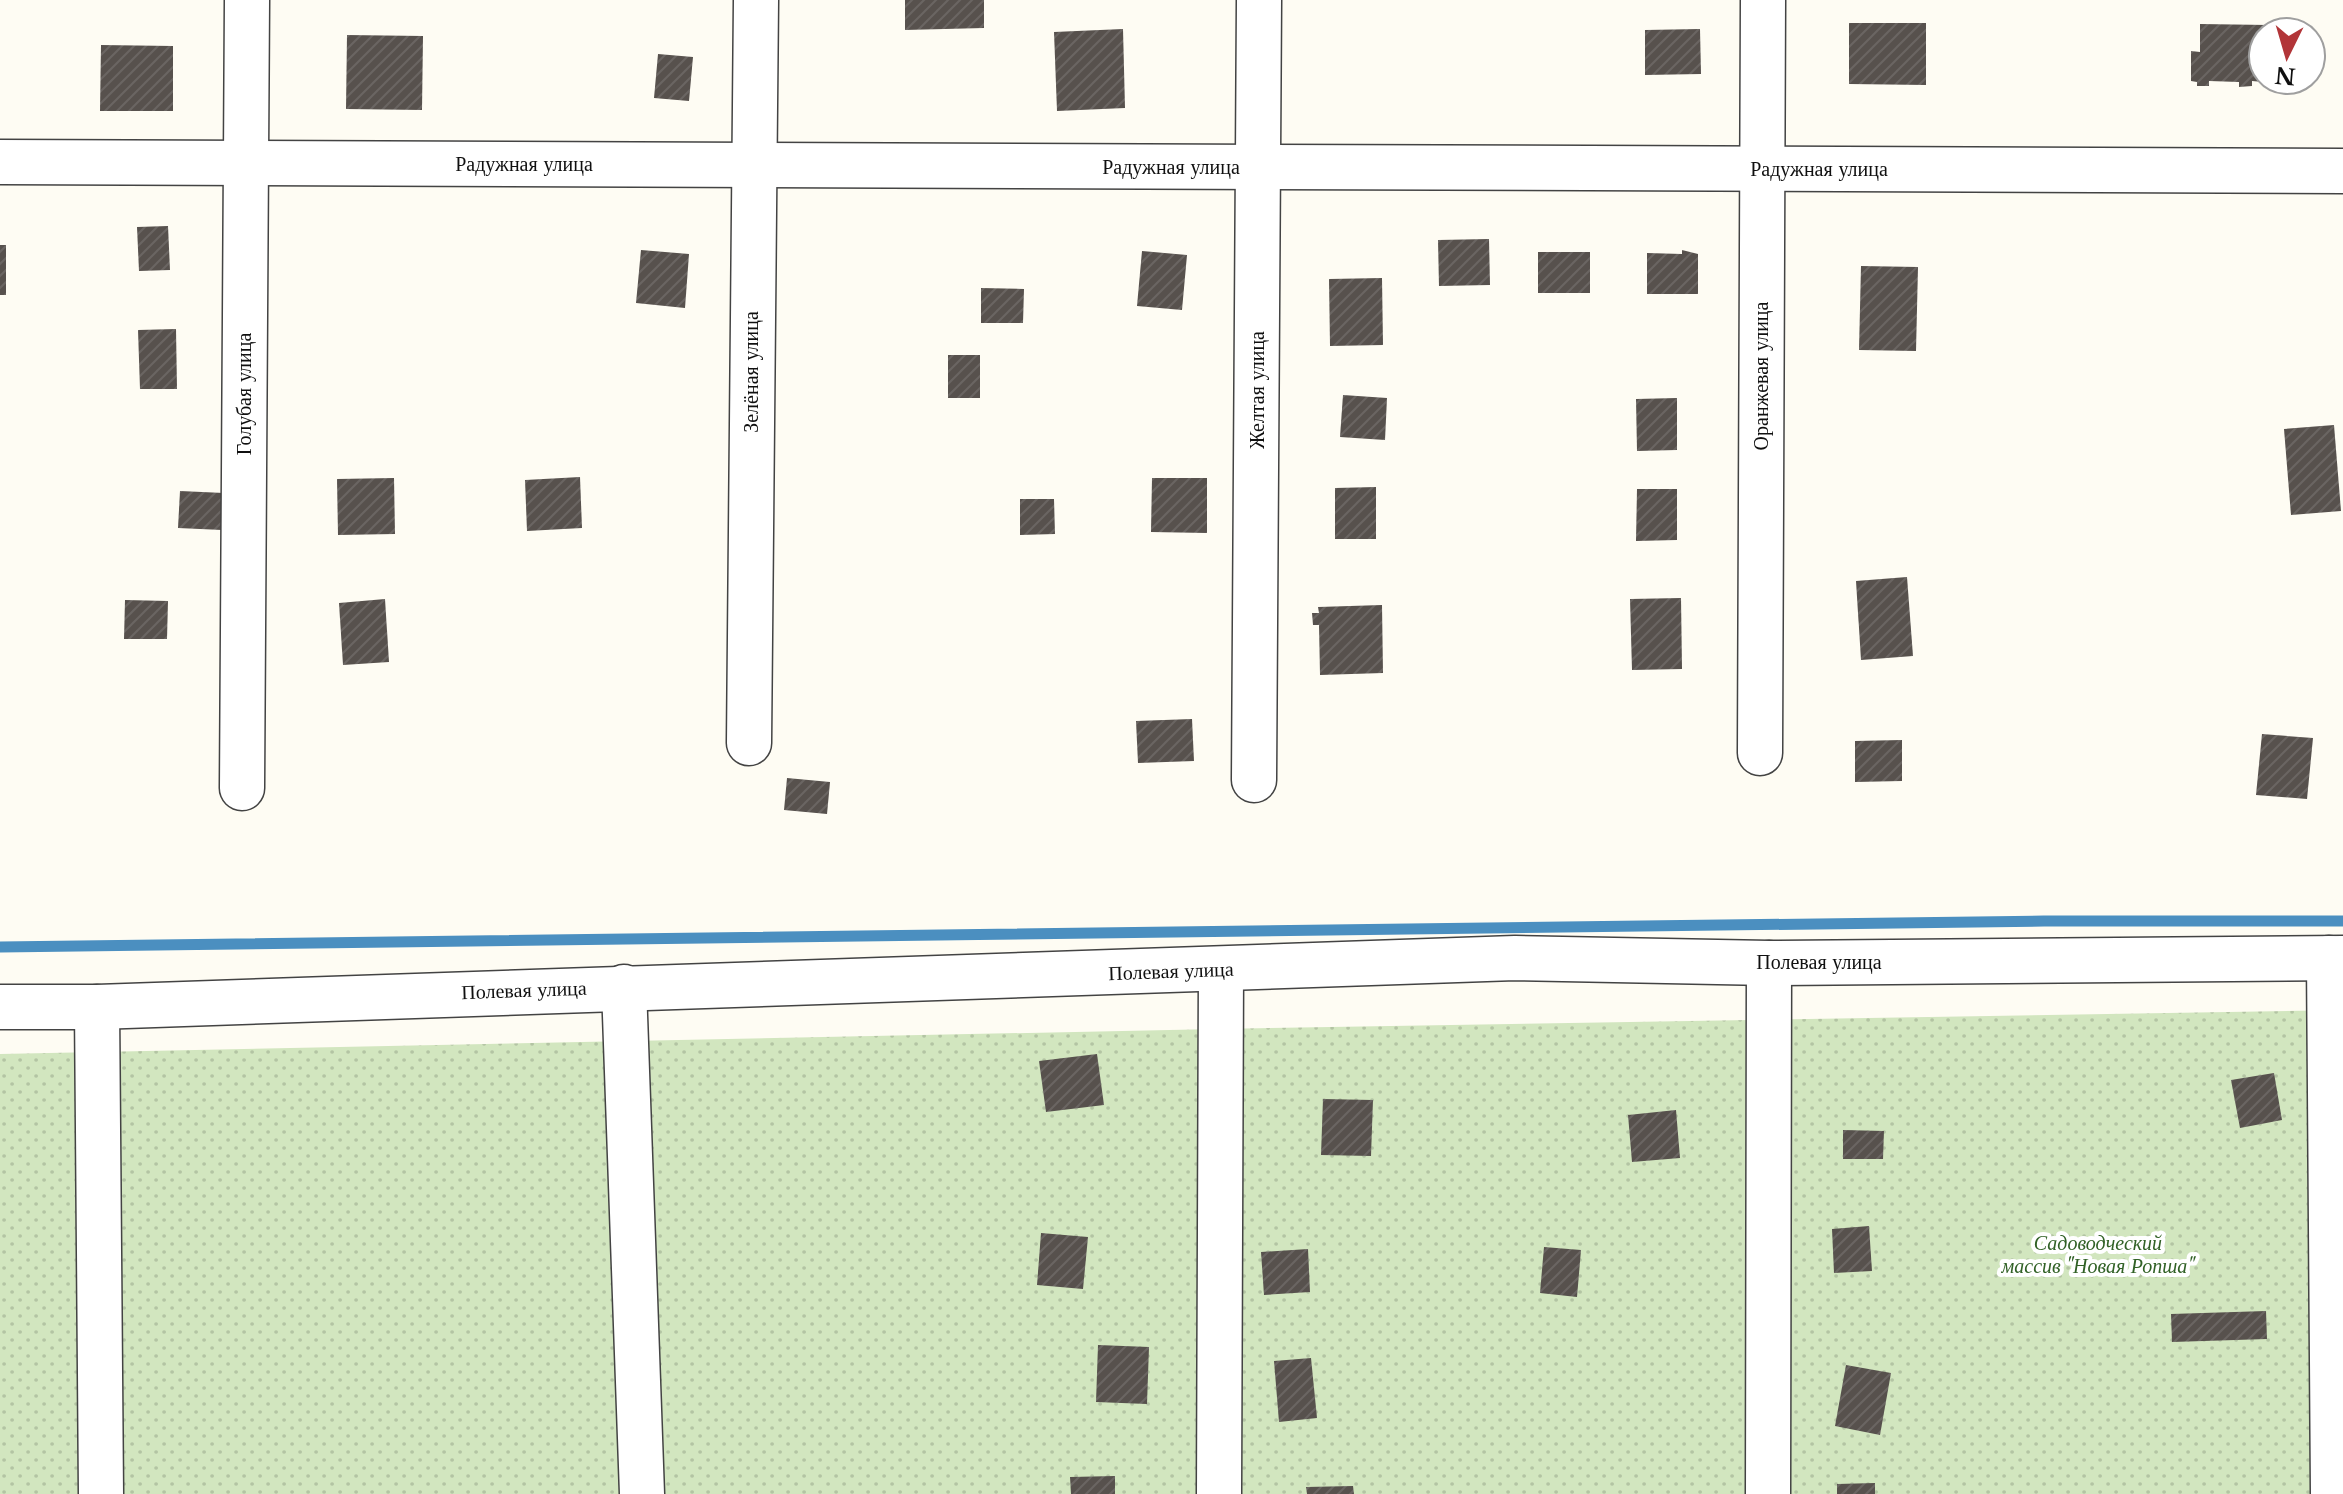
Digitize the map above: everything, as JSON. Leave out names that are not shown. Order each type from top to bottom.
[{"type":"street","name":"Голубая улица","points":[[242,788],[247,0]]},
{"type":"street","name":"Зелёная улица","points":[[749,743],[752,165],[756,0]]},
{"type":"street","name":"Желтая улица","points":[[1254,780],[1259,0]]},
{"type":"street","name":"Оранжевая улица","points":[[1760,753],[1763,0]]},
{"type":"street","name":"Радужная улица","points":[[0,162],[2343,171]]},
{"type":"street","name":"Полевая улица","points":[[0,1007],[97,1007],[1515,958],[1769,963],[2336,958]]},
{"type":"street","points":[[2333,1494],[2336,958]]},
{"type":"street","points":[[1768,1494],[1769,963]]},
{"type":"street","points":[[1219,1494],[1221,969]]},
{"type":"street","points":[[624,987],[642,1494]]},
{"type":"street","points":[[97,1007],[101,1494]]},
{"type":"green space","name":"Садоводческий массив \"Новая Ропша\"","points":[[2343,1010],[2343,1494],[0,1494],[0,1054]]},
{"type":"building","points":[[905,0],[984,0],[984,28],[905,30]]},
{"type":"building","points":[[1849,23],[1926,23],[1926,85],[1849,84]]},
{"type":"building","points":[[2200,24],[2247,25],[2247,86],[2239,87],[2239,82],[2209,81],[2209,86],[2197,86],[2197,82],[2191,81],[2191,51],[2200,52]]},
{"type":"building","points":[[1123,29],[1125,108],[1057,111],[1054,32]]},
{"type":"building","points":[[1700,29],[1701,74],[1645,75],[1645,30]]},
{"type":"building","points":[[347,35],[423,36],[422,110],[346,109]]},
{"type":"building","points":[[101,45],[173,46],[173,111],[100,111]]},
{"type":"building","points":[[658,54],[693,57],[689,101],[654,98]]},
{"type":"building","points":[[168,226],[170,270],[139,271],[137,227]]},
{"type":"building","points":[[1489,239],[1490,285],[1439,286],[1438,240]]},
{"type":"building","points":[[0,245],[6,245],[6,295],[0,295]]},
{"type":"building","points":[[641,250],[689,254],[685,308],[636,303]]},
{"type":"building","points":[[1682,250],[1698,254],[1698,294],[1647,294],[1647,253],[1682,254]]},
{"type":"building","points":[[1142,251],[1187,255],[1182,310],[1137,306]]},
{"type":"building","points":[[1538,252],[1590,252],[1590,293],[1538,293]]},
{"type":"building","points":[[1861,266],[1918,267],[1916,351],[1859,350]]},
{"type":"building","points":[[1382,278],[1383,345],[1330,346],[1329,279]]},
{"type":"building","points":[[981,288],[1024,289],[1023,323],[981,323]]},
{"type":"building","points":[[176,329],[177,389],[140,389],[138,330]]},
{"type":"building","points":[[948,355],[980,355],[980,398],[948,398]]},
{"type":"building","points":[[1343,395],[1387,398],[1385,440],[1340,437]]},
{"type":"building","points":[[1677,398],[1677,450],[1637,451],[1636,399]]},
{"type":"building","points":[[2334,425],[2341,511],[2291,515],[2284,429]]},
{"type":"building","points":[[580,477],[582,528],[527,531],[525,480]]},
{"type":"building","points":[[394,478],[395,534],[338,535],[337,479]]},
{"type":"building","points":[[1152,478],[1207,478],[1207,533],[1151,532]]},
{"type":"building","points":[[1376,487],[1376,539],[1335,539],[1335,488]]},
{"type":"building","points":[[1637,489],[1677,489],[1677,540],[1636,541]]},
{"type":"building","points":[[180,491],[224,493],[222,530],[178,528]]},
{"type":"building","points":[[1020,499],[1054,499],[1055,534],[1020,535]]},
{"type":"building","points":[[1907,577],[1913,656],[1861,660],[1856,581]]},
{"type":"building","points":[[1681,598],[1682,669],[1632,670],[1630,599]]},
{"type":"building","points":[[385,599],[389,662],[343,665],[339,603]]},
{"type":"building","points":[[125,600],[168,601],[167,639],[124,639]]},
{"type":"building","points":[[1382,605],[1383,673],[1320,675],[1319,625],[1313,625],[1312,613],[1319,613],[1318,607]]},
{"type":"building","points":[[1192,719],[1194,761],[1138,763],[1136,721]]},
{"type":"building","points":[[2262,734],[2313,738],[2307,799],[2256,795]]},
{"type":"building","points":[[1902,740],[1902,781],[1855,782],[1855,741]]},
{"type":"building","points":[[787,778],[830,782],[827,814],[784,810]]},
{"type":"building","points":[[1097,1054],[1104,1105],[1046,1112],[1039,1061]]},
{"type":"building","points":[[2274,1073],[2282,1120],[2240,1128],[2231,1080]]},
{"type":"building","points":[[1323,1099],[1373,1100],[1371,1156],[1321,1155]]},
{"type":"building","points":[[1676,1110],[1680,1158],[1632,1162],[1628,1115]]},
{"type":"building","points":[[1843,1130],[1884,1131],[1883,1159],[1843,1159]]},
{"type":"building","points":[[1869,1226],[1872,1271],[1834,1273],[1832,1229]]},
{"type":"building","points":[[1041,1233],[1088,1237],[1083,1289],[1037,1285]]},
{"type":"building","points":[[1544,1247],[1581,1250],[1577,1297],[1540,1293]]},
{"type":"building","points":[[1308,1249],[1310,1292],[1264,1295],[1261,1252]]},
{"type":"building","points":[[2266,1311],[2267,1339],[2172,1342],[2171,1314]]},
{"type":"building","points":[[1098,1345],[1149,1347],[1147,1404],[1096,1402]]},
{"type":"building","points":[[1311,1358],[1317,1418],[1279,1422],[1274,1361]]},
{"type":"building","points":[[1846,1365],[1891,1373],[1880,1435],[1835,1426]]},
{"type":"building","points":[[1115,1476],[1115,1494],[1071,1494],[1070,1477]]},
{"type":"building","points":[[1875,1483],[1875,1494],[1837,1494],[1837,1484]]},
{"type":"building","points":[[1353,1486],[1354,1494],[1307,1494],[1306,1487]]},
{"type":"waterway","points":[[0,947],[2044,921],[2343,921]]}]
